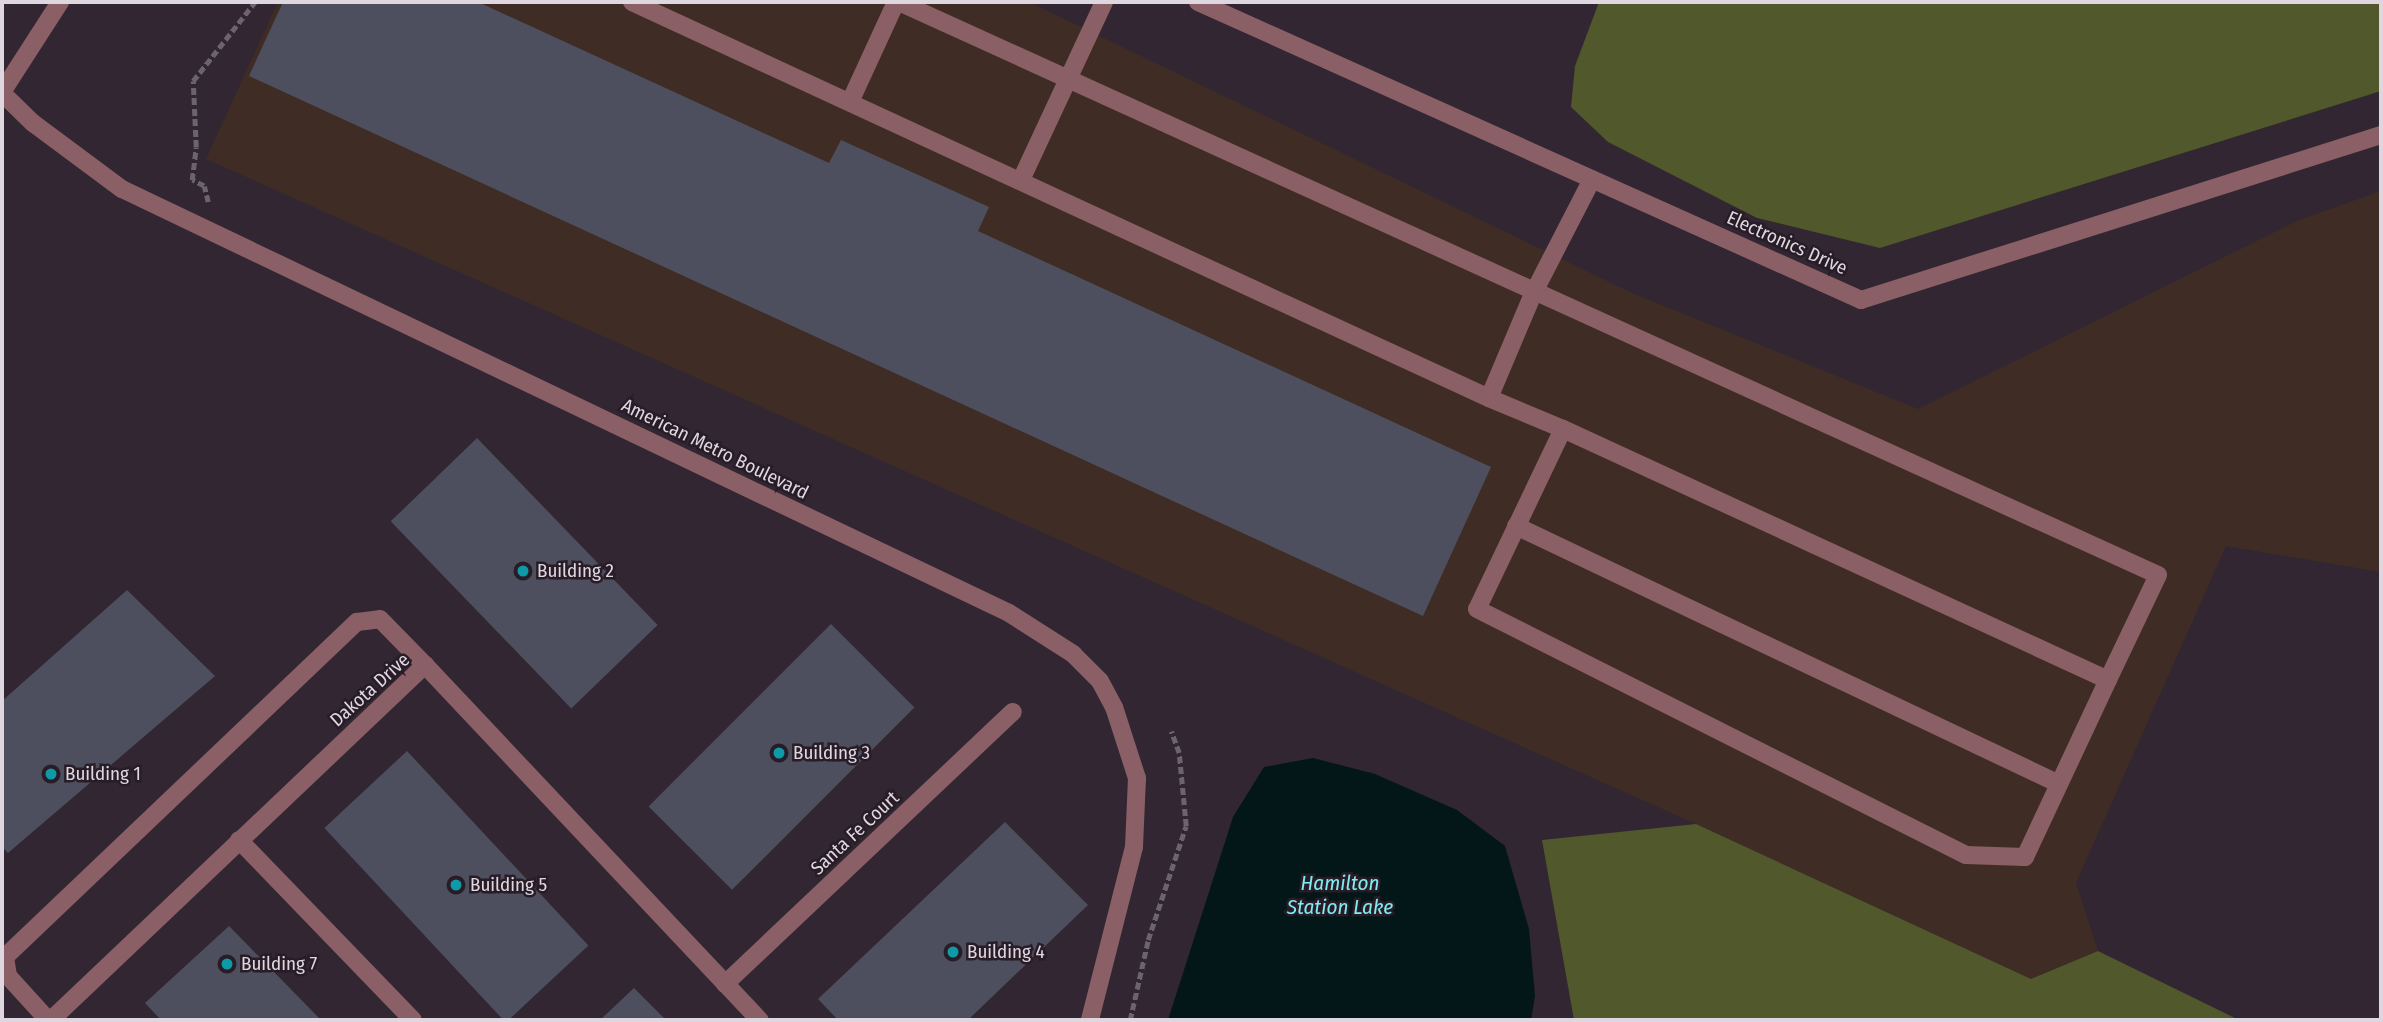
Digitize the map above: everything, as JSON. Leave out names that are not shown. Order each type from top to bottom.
[{"type":"street","points":[[2,93],[60,2]]},
{"type":"street","points":[[632,2],[1489,398],[1563,429],[2108,680]]},
{"type":"street","points":[[849,102],[897,2],[1533,294],[2158,575],[2025,857],[1966,855],[1477,609],[1563,429]]},
{"type":"street","points":[[1021,180],[1104,2]]},
{"type":"street","name":"Electronics Drive","points":[[1198,2],[1861,300],[2381,135]]},
{"type":"street","name":"American Metro Boulevard","points":[[2,93],[54,140],[122,189],[1009,613],[1073,654],[1100,681],[1109,698],[1137,778],[1134,846],[1090,1020]]},
{"type":"street","points":[[1489,398],[1533,294],[1592,179]]},
{"type":"street","points":[[1516,526],[2059,784]]},
{"type":"street","points":[[56,1019],[8,976],[5,957],[358,622],[380,619],[425,665]]},
{"type":"street","name":"Dakota Drive","points":[[56,1019],[239,839],[425,665],[760,1020]]},
{"type":"street","name":"Santa Fe Court","points":[[725,984],[1013,712]]},
{"type":"street","points":[[239,839],[413,1020]]},
{"type":"path","points":[[209,231],[204,186],[192,180],[196,147],[193,81],[255,2]]},
{"type":"path","points":[[1130,1020],[1148,940],[1186,826],[1179,752],[1171,731]]},
{"type":"shaded area","points":[[278,2],[1029,2],[1632,293],[1918,409],[2299,220],[2381,191],[2381,572],[2226,546],[2076,883],[2098,951],[2031,979],[1696,824],[206,159]]},
{"type":"green space","points":[[1599,2],[2381,2],[2381,91],[1880,248],[1757,218],[1608,142],[1571,107],[1575,66]]},
{"type":"green space","points":[[1696,824],[2031,979],[2098,951],[2239,1020],[1574,1020],[1542,840]]},
{"type":"water","name":"Hamilton Station Lake","points":[[1313,758],[1375,774],[1457,810],[1505,846],[1529,929],[1535,996],[1531,1020],[1168,1020],[1233,817],[1264,767]]},
{"type":"building","points":[[283,2],[478,2],[829,163],[841,140],[989,207],[978,231],[1491,467],[1423,616],[249,76]]},
{"type":"building","name":"Building 2","points":[[477,438],[658,625],[571,708],[391,521]]},
{"type":"building","name":"Building 1","points":[[127,590],[215,676],[8,853],[2,847],[2,701]]},
{"type":"building","name":"Building 3","points":[[831,624],[914,707],[732,890],[649,806]]},
{"type":"building","name":"Building 5","points":[[407,751],[588,946],[509,1020],[503,1020],[324,828]]},
{"type":"building","name":"Building 4","points":[[1005,822],[1088,905],[968,1020],[838,1020],[818,999]]},
{"type":"building","name":"Building 7","points":[[229,926],[321,1020],[161,1020],[145,1003]]},
{"type":"building","points":[[634,988],[666,1020],[600,1020]]},
{"type":"place","name":"Building 2","points":[[523,571]]},
{"type":"place","name":"Building 3","points":[[779,753]]},
{"type":"place","name":"Building 1","points":[[51,774]]},
{"type":"place","name":"Building 5","points":[[456,885]]},
{"type":"place","name":"Building 4","points":[[953,952]]},
{"type":"place","name":"Building 7","points":[[227,964]]}]
